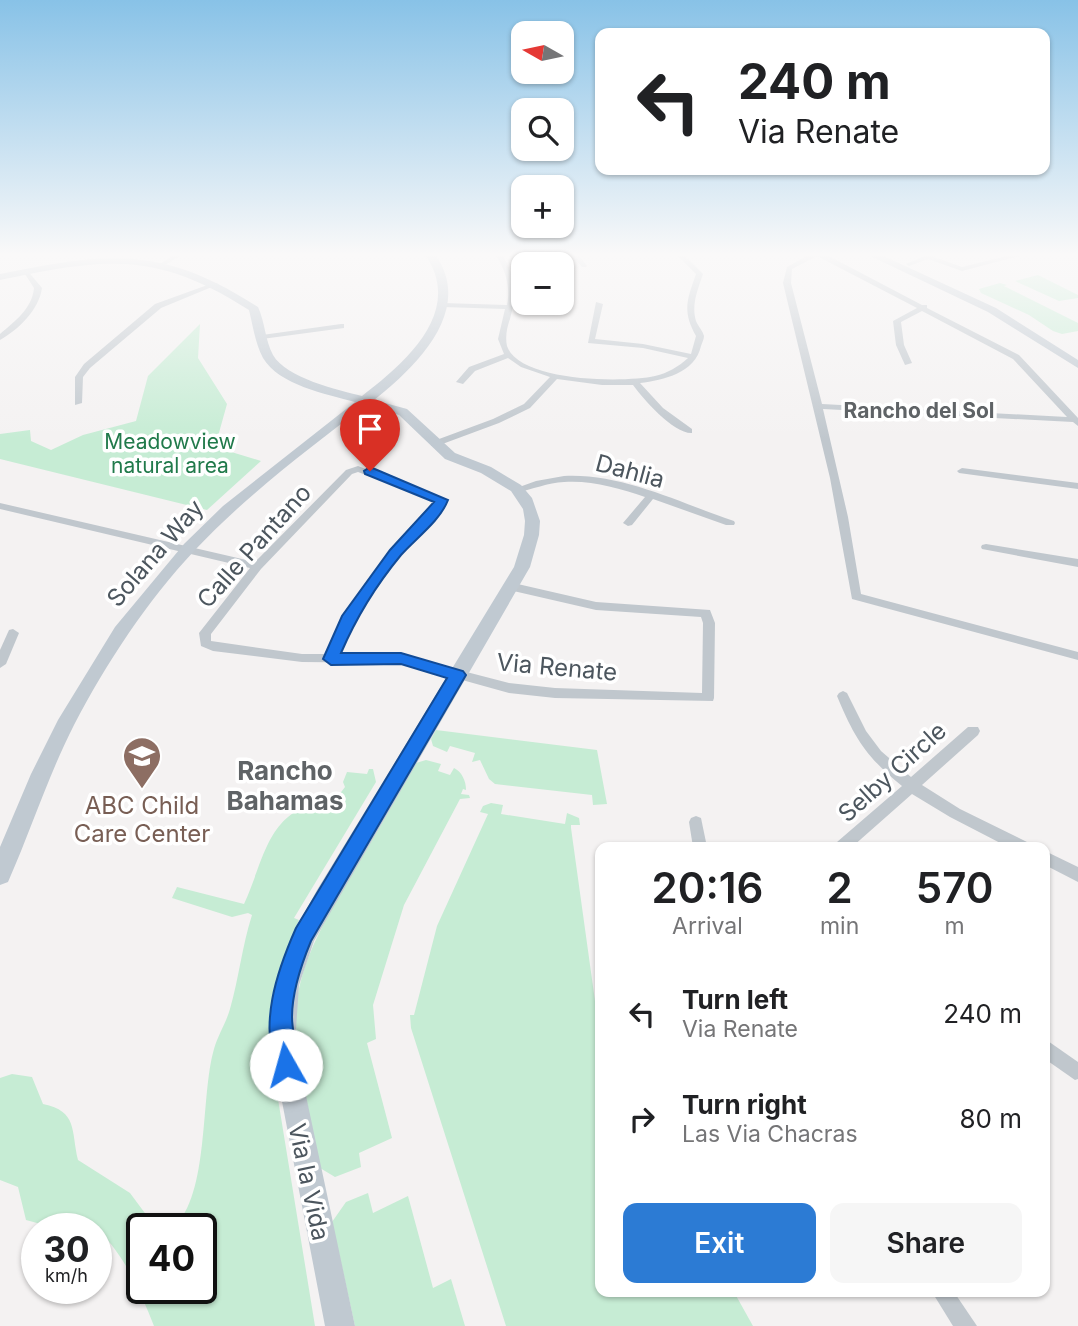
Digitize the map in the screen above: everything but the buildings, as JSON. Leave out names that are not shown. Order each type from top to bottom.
[{"type":"street","points":[[0,338],[23,315]]},
{"type":"street","points":[[79,403],[79,377],[87,366],[144,315]]},
{"type":"street","name":"Via la Vida","points":[[255,315],[264,349],[273,364],[298,380],[412,417],[434,444],[452,457],[503,478],[529,503],[534,520],[533,538],[522,567],[311,922],[291,964],[284,990],[281,1017],[285,1056],[340,1326]]},
{"type":"street","name":"Solana Way","points":[[2,863],[37,781],[75,705],[129,621],[186,551],[227,510],[366,400],[418,351],[433,331],[439,315]]},
{"type":"street","points":[[508,315],[503,343],[509,355],[554,378],[583,382],[636,383],[668,373],[693,357],[700,337],[690,315]]},
{"type":"street","points":[[596,315],[591,341],[642,346],[693,357]]},
{"type":"street","points":[[796,315],[848,538],[856,596],[1078,656]]},
{"type":"street","points":[[908,363],[900,345],[897,321],[909,315]]},
{"type":"street","points":[[938,315],[1016,357],[1077,422]]},
{"type":"street","points":[[1000,315],[1078,365]]},
{"type":"street","points":[[1016,315],[1078,354]]},
{"type":"street","points":[[261,337],[341,326]]},
{"type":"street","points":[[460,382],[472,369],[509,355]]},
{"type":"street","points":[[434,444],[496,421],[527,406],[554,378]]},
{"type":"street","points":[[636,383],[646,398],[664,415],[689,431]]},
{"type":"street","points":[[818,406],[1077,422]]},
{"type":"street","name":"Calle Pantano","points":[[205,633],[257,566],[349,472],[358,469],[370,471],[441,500],[438,507],[395,553],[347,620],[331,659]]},
{"type":"street","points":[[962,471],[1078,486]]},
{"type":"street","name":"Dahlia","points":[[516,490],[543,482],[580,479],[618,486],[730,523]]},
{"type":"street","points":[[628,523],[650,497]]},
{"type":"street","points":[[0,506],[257,566]]},
{"type":"street","points":[[986,547],[1078,563]]},
{"type":"street","name":"Via Renate","points":[[205,633],[205,643],[213,647],[331,659],[401,659],[509,688],[555,693],[708,698],[709,623],[706,613],[596,606],[509,586]]},
{"type":"street","points":[[0,664],[13,632]]},
{"type":"street","points":[[843,696],[859,733],[881,762],[912,788],[943,807],[1012,842]]},
{"type":"street","name":"Selby Circle","points":[[848,842],[912,788],[973,731]]},
{"type":"street","points":[[695,822],[699,842]]},
{"type":"street","points":[[1050,861],[1078,875]]},
{"type":"street","points":[[1050,1052],[1074,1071]]},
{"type":"street","points":[[946,1297],[966,1326]]},
{"type":"green space","points":[[1029,315],[1062,315],[1078,323],[1078,331],[1062,334]]},
{"type":"green space","name":"Meadowview natural area","points":[[200,324],[198,358],[227,404],[215,447],[261,461],[207,510],[0,459],[0,434],[30,430],[31,441],[51,450],[83,435],[136,421],[148,376]]},
{"type":"green space","points":[[436,730],[597,750],[607,804],[593,805],[592,795],[495,784],[489,779],[480,760],[472,762],[475,753],[450,746],[447,752],[433,746],[431,739]]},
{"type":"green space","points":[[426,760],[441,764],[438,771],[450,775],[454,768],[457,770],[465,783],[466,790],[463,789],[461,794],[469,795],[470,798],[460,799],[404,905],[373,1005],[376,1039],[367,1043],[392,1138],[359,1153],[361,1167],[335,1177],[320,1168],[302,1090],[295,1030],[303,972],[326,920],[416,763]]},
{"type":"green space","points":[[369,769],[373,769],[376,782],[294,918],[299,920],[281,968],[271,1016],[270,1050],[315,1326],[154,1326],[145,1304],[217,1304],[217,1213],[185,1213],[199,1170],[214,1049],[230,1009],[252,915],[248,913],[232,917],[172,898],[177,887],[244,904],[265,851],[282,822],[295,812],[313,804],[335,800],[345,787],[343,782],[347,772],[367,774]]},
{"type":"green space","points":[[491,803],[503,805],[501,814],[565,824],[567,813],[579,818],[580,825],[571,825],[571,828],[595,1001],[595,1297],[737,1297],[753,1326],[506,1326],[411,1028],[410,1015],[414,1015],[437,926],[488,814],[480,812],[483,806]]},
{"type":"green space","points":[[12,1074],[32,1077],[43,1104],[54,1107],[68,1117],[78,1160],[130,1193],[145,1213],[126,1213],[126,1267],[112,1246],[112,1213],[24,1213],[18,1187],[0,1180],[0,1078]]},
{"type":"green space","points":[[368,1193],[373,1213],[408,1196],[433,1288],[451,1279],[465,1326],[355,1326],[332,1222],[346,1202]]},
{"type":"place","name":"ABC Child Care Center","points":[[142,790]]},
{"type":"district","name":"Rancho del Sol","points":[[919,410]]},
{"type":"district","name":"Rancho Bahamas","points":[[285,785]]},
{"type":"route","points":[[286,1065],[281,1017],[291,964],[325,897],[457,675],[401,659],[331,659],[347,620],[395,553],[438,507],[441,500],[370,471]]}]
